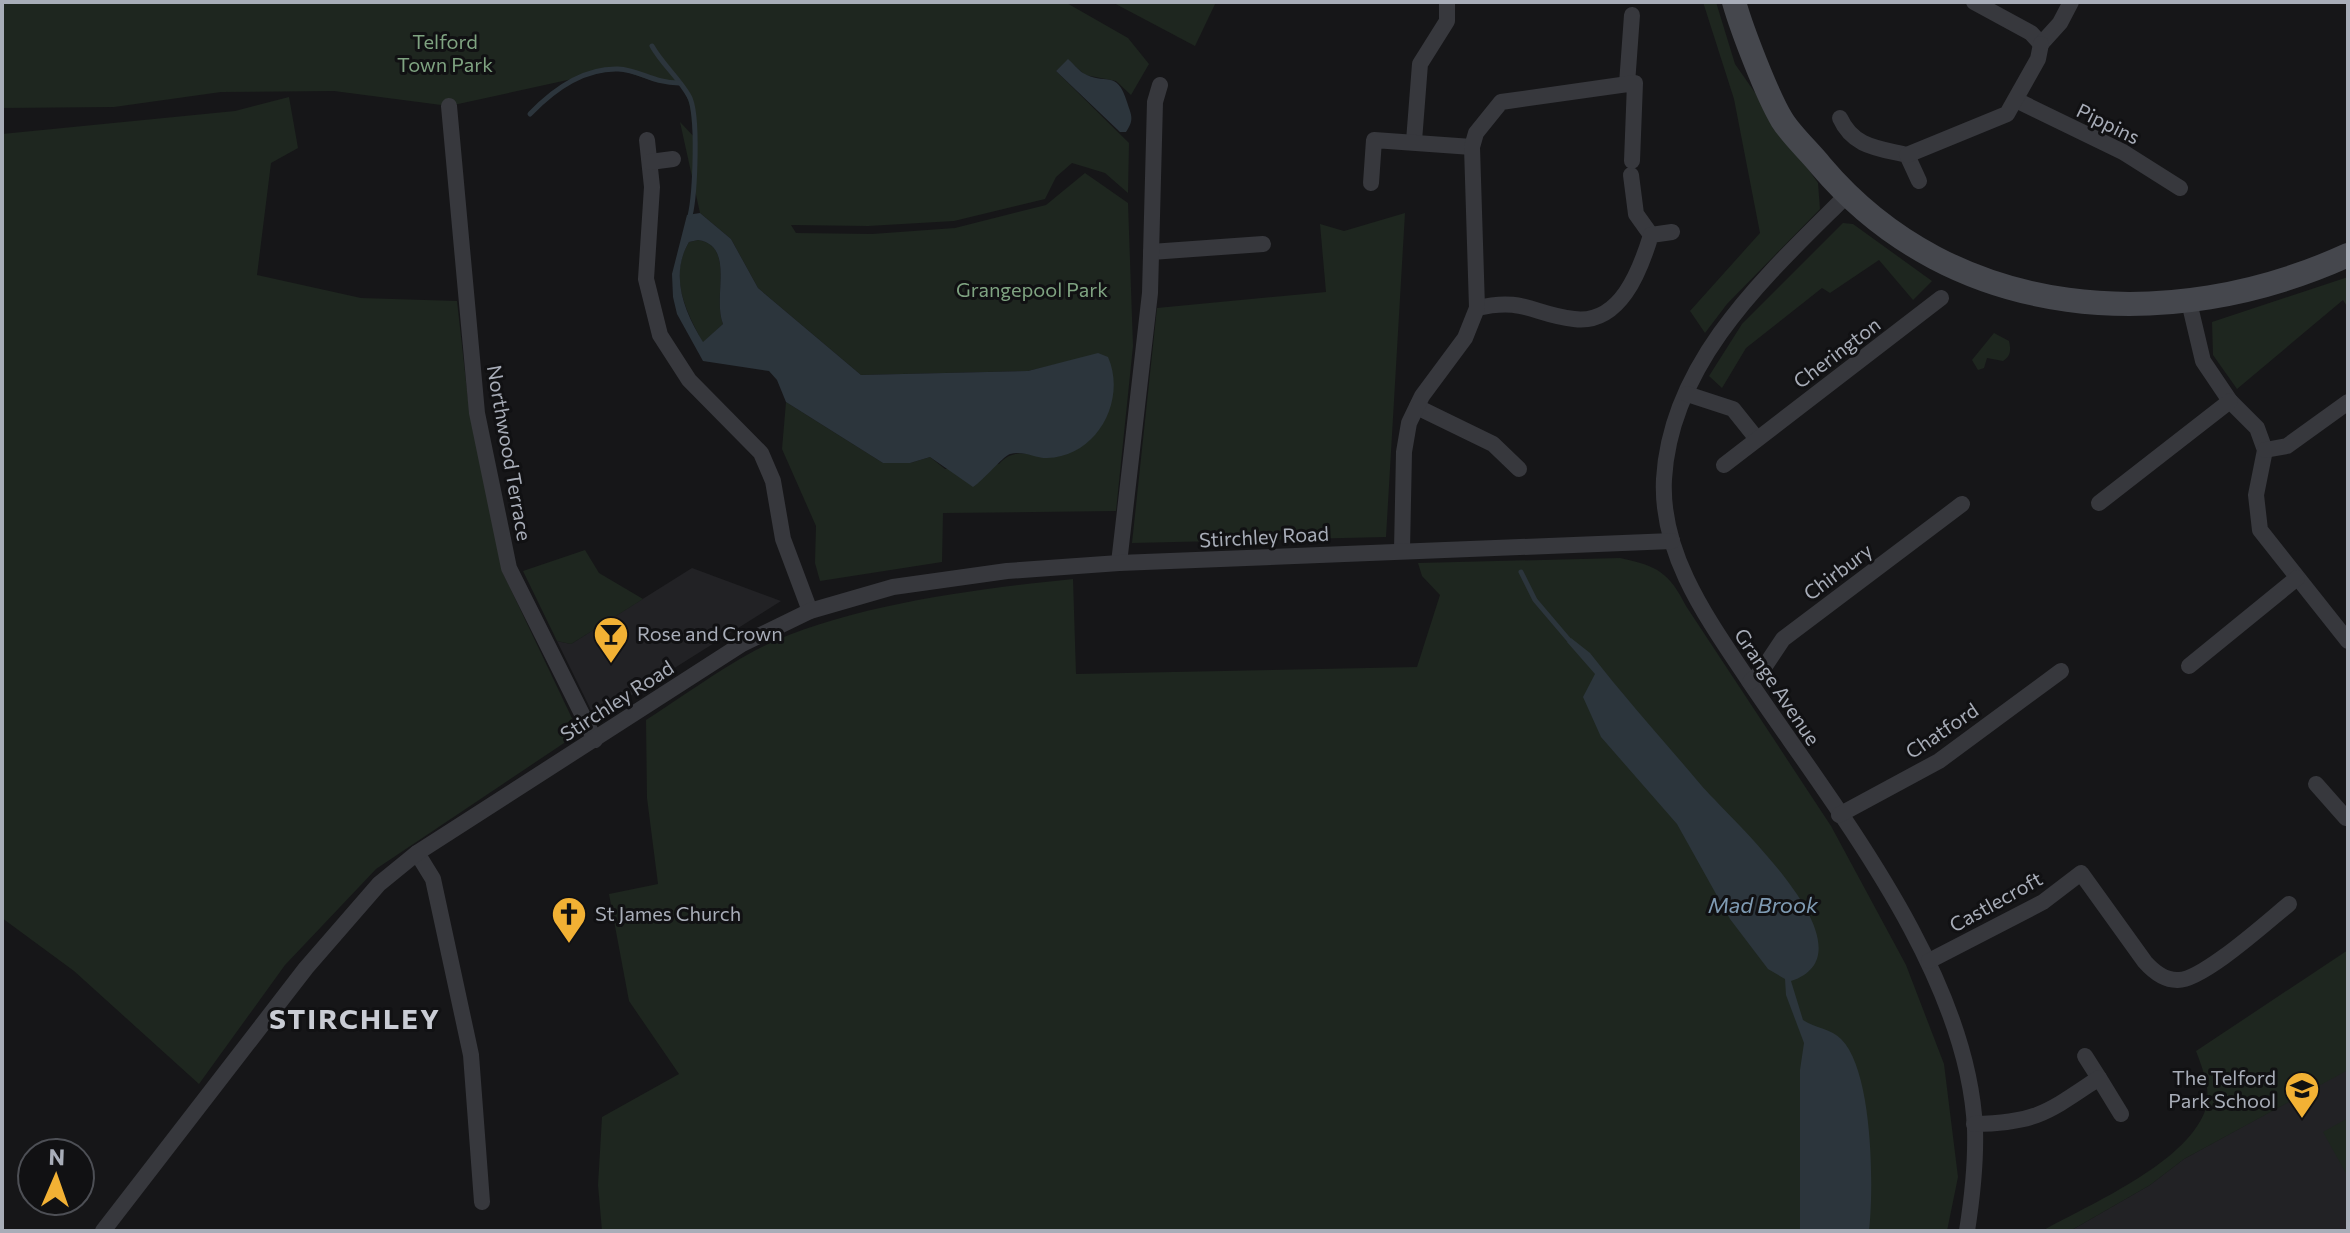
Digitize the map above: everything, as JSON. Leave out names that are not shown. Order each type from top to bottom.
[{"type":"street","points":[[1414,141],[1420,64],[1447,21],[1447,2]]},
{"type":"street","points":[[1974,2],[2031,33],[2041,44]]},
{"type":"street","points":[[1840,118],[1850,136],[1907,155],[1932,142],[1996,121],[2007,114],[2016,100],[2038,59],[2041,44],[2060,23],[2071,2]]},
{"type":"street","points":[[1741,4],[1782,120],[1846,196],[1904,239],[1959,270],[2054,300],[2112,306],[2189,302],[2251,289],[2348,255]]},
{"type":"street","points":[[1632,15],[1632,168],[1636,214],[1651,235]]},
{"type":"street","points":[[1402,550],[1404,452],[1409,423],[1465,338],[1477,308],[1472,147],[1476,133],[1501,102],[1631,84]]},
{"type":"street","points":[[1119,563],[1150,293],[1155,102],[1160,85]]},
{"type":"street","name":"Pippins","points":[[2016,100],[2123,152],[2180,188]]},
{"type":"street","name":"Northwood Terrace","points":[[449,106],[477,413],[509,568],[595,740]]},
{"type":"street","points":[[647,140],[650,162],[646,279],[660,335],[689,380],[761,453],[773,481],[783,539],[810,611]]},
{"type":"street","points":[[1371,183],[1374,140],[1472,147]]},
{"type":"street","points":[[1907,155],[1919,181]]},
{"type":"street","points":[[650,162],[673,159]]},
{"type":"street","name":"Grange Avenue","points":[[1846,196],[1729,318],[1687,394],[1676,421],[1664,477],[1665,517],[1696,599],[1839,815],[1929,961],[1960,1047],[1974,1124],[1967,1231]]},
{"type":"street","points":[[1651,235],[1672,232]]},
{"type":"street","points":[[1477,308],[1502,302],[1525,304],[1573,319],[1608,312],[1619,304],[1651,235]]},
{"type":"street","points":[[1151,252],[1263,244]]},
{"type":"street","name":"Cherington","points":[[1724,465],[1941,298]]},
{"type":"street","points":[[2189,302],[2203,361],[2230,401],[2257,428],[2265,450],[2255,510],[2260,530],[2348,641]]},
{"type":"street","points":[[1687,394],[1733,409],[1757,439]]},
{"type":"street","points":[[2099,503],[2230,401]]},
{"type":"street","points":[[2265,450],[2287,446],[2348,402]]},
{"type":"street","points":[[1417,407],[1493,444],[1519,469]]},
{"type":"street","name":"Chirbury","points":[[1750,682],[1761,672],[1783,639],[1962,504]]},
{"type":"street","name":"Stirchley Road","points":[[103,1231],[306,968],[379,884],[417,853],[742,644],[810,611],[893,587],[1007,571],[1402,550],[1672,541]]},
{"type":"street","points":[[2189,666],[2297,578]]},
{"type":"street","name":"Chatford","points":[[1839,815],[1939,761],[2061,671]]},
{"type":"street","points":[[2316,784],[2346,818],[2348,816]]},
{"type":"street","points":[[417,853],[433,879],[471,1055],[482,1202]]},
{"type":"street","name":"Castlecroft","points":[[1929,961],[2043,902],[2081,873],[2145,962],[2156,973],[2177,981],[2196,975],[2289,904]]},
{"type":"street","points":[[2085,1056],[2121,1114]]},
{"type":"street","points":[[1974,1124],[2018,1123],[2043,1115],[2099,1078]]},
{"type":"shaded area","points":[[692,568],[781,601],[614,706],[591,710],[557,641],[571,644]]},
{"type":"shaded area","name":"The Telford Park School","points":[[2348,1069],[2348,1231],[2070,1231],[2150,1185],[2184,1159]]},
{"type":"green space","points":[[2,2],[1065,2],[1128,38],[1149,64],[1131,95],[1116,81],[1085,75],[1068,60],[1056,71],[1129,143],[1128,193],[1105,173],[1072,163],[1056,177],[1045,199],[954,221],[868,226],[791,225],[796,233],[872,234],[955,228],[1046,205],[1085,173],[1128,203],[1133,346],[1116,511],[943,513],[942,562],[820,581],[815,563],[816,526],[782,449],[786,402],[883,463],[910,463],[930,457],[945,469],[999,464],[1015,454],[1047,458],[1057,364],[1028,371],[861,375],[758,288],[731,239],[700,213],[680,122],[698,141],[688,100],[678,83],[659,83],[618,69],[449,106],[334,91],[221,92],[114,107],[2,108]]},
{"type":"green space","points":[[1112,2],[1216,2],[1195,46]]},
{"type":"green space","points":[[1703,2],[1716,2],[1735,64],[1818,183],[1820,209],[1727,304],[1705,333],[1690,311],[1760,233],[1734,99]]},
{"type":"green space","points":[[289,97],[298,148],[271,163],[257,275],[361,298],[457,301],[468,399],[502,571],[579,733],[376,869],[285,965],[199,1084],[74,971],[2,918],[2,134],[235,111]]},
{"type":"green space","points":[[1405,213],[1386,537],[1132,543],[1157,308],[1326,292],[1320,224],[1344,231]]},
{"type":"green space","points":[[1843,223],[1853,224],[1932,281],[1913,300],[1879,260],[1830,293],[1822,288],[1746,348],[1722,388],[1709,376],[1742,324]]},
{"type":"green space","points":[[698,240],[710,244],[716,252],[721,274],[720,313],[723,324],[703,343],[686,306],[680,281],[683,255],[689,242]]},
{"type":"green space","points":[[2348,277],[2348,308],[2343,300],[2237,389],[2213,355],[2212,322]]},
{"type":"green space","points":[[1994,333],[2009,341],[2009,355],[2003,361],[1987,358],[1984,368],[1978,370],[1972,360]]},
{"type":"green space","points":[[585,550],[599,573],[643,599],[571,644],[557,641],[523,571]]},
{"type":"green space","points":[[1620,558],[1653,568],[1674,585],[1831,826],[1906,965],[1944,1064],[1958,1177],[1947,1231],[602,1231],[598,1185],[602,1117],[679,1074],[629,1001],[609,894],[658,884],[647,798],[646,720],[700,684],[754,651],[826,622],[952,594],[1073,579],[1076,674],[1417,667],[1440,595],[1422,576],[1418,563]]},
{"type":"green space","points":[[2348,950],[2348,1070],[2184,1159],[2150,1185],[2070,1231],[2042,1231],[2134,1181],[2178,1148],[2194,1130],[2207,1103],[2206,1081],[2196,1051]]},
{"type":"green space","points":[[2348,1118],[2348,1177],[2323,1132]]},
{"type":"water","points":[[1068,59],[1083,73],[1119,85],[1131,117],[1126,132],[1120,132],[1056,71]]},
{"type":"water","points":[[700,213],[731,239],[758,288],[861,375],[1028,371],[1098,353],[1108,357],[1113,374],[1114,391],[1103,423],[1080,448],[1065,455],[1047,458],[1010,454],[973,487],[930,457],[910,463],[883,463],[786,402],[777,380],[769,371],[703,361],[677,314],[673,297],[672,274],[687,215]],"holes":[[[698,240],[710,244],[720,262],[720,313],[723,324],[703,342],[685,307],[680,268],[689,242]]]},
{"type":"water","name":"Mad Brook","points":[[1571,638],[1590,653],[1701,785],[1765,853],[1809,914],[1818,942],[1814,965],[1791,981],[1803,1020],[1841,1039],[1852,1054],[1860,1076],[1871,1159],[1869,1231],[1800,1231],[1800,1070],[1804,1043],[1786,995],[1785,979],[1768,969],[1730,919],[1677,824],[1601,737],[1583,697],[1595,674],[1567,642]]},
{"type":"waterway","points":[[652,46],[685,89],[692,105],[695,154],[690,216]]},
{"type":"waterway","points":[[530,114],[559,89],[593,72],[626,70],[679,83]]},
{"type":"waterway","points":[[1521,572],[1535,600],[1569,640]]},
{"type":"place","name":"Rose and Crown","points":[[611,665]]},
{"type":"place","name":"St James Church","points":[[569,945]]},
{"type":"place","name":"The Telford Park School","points":[[2302,1120]]},
{"type":"district","name":"STIRCHLEY","points":[[355,1019]]},
{"type":"park label","name":"Telford Town Park","points":[[445,54]]},
{"type":"park label","name":"Grangepool Park","points":[[1032,290]]}]
